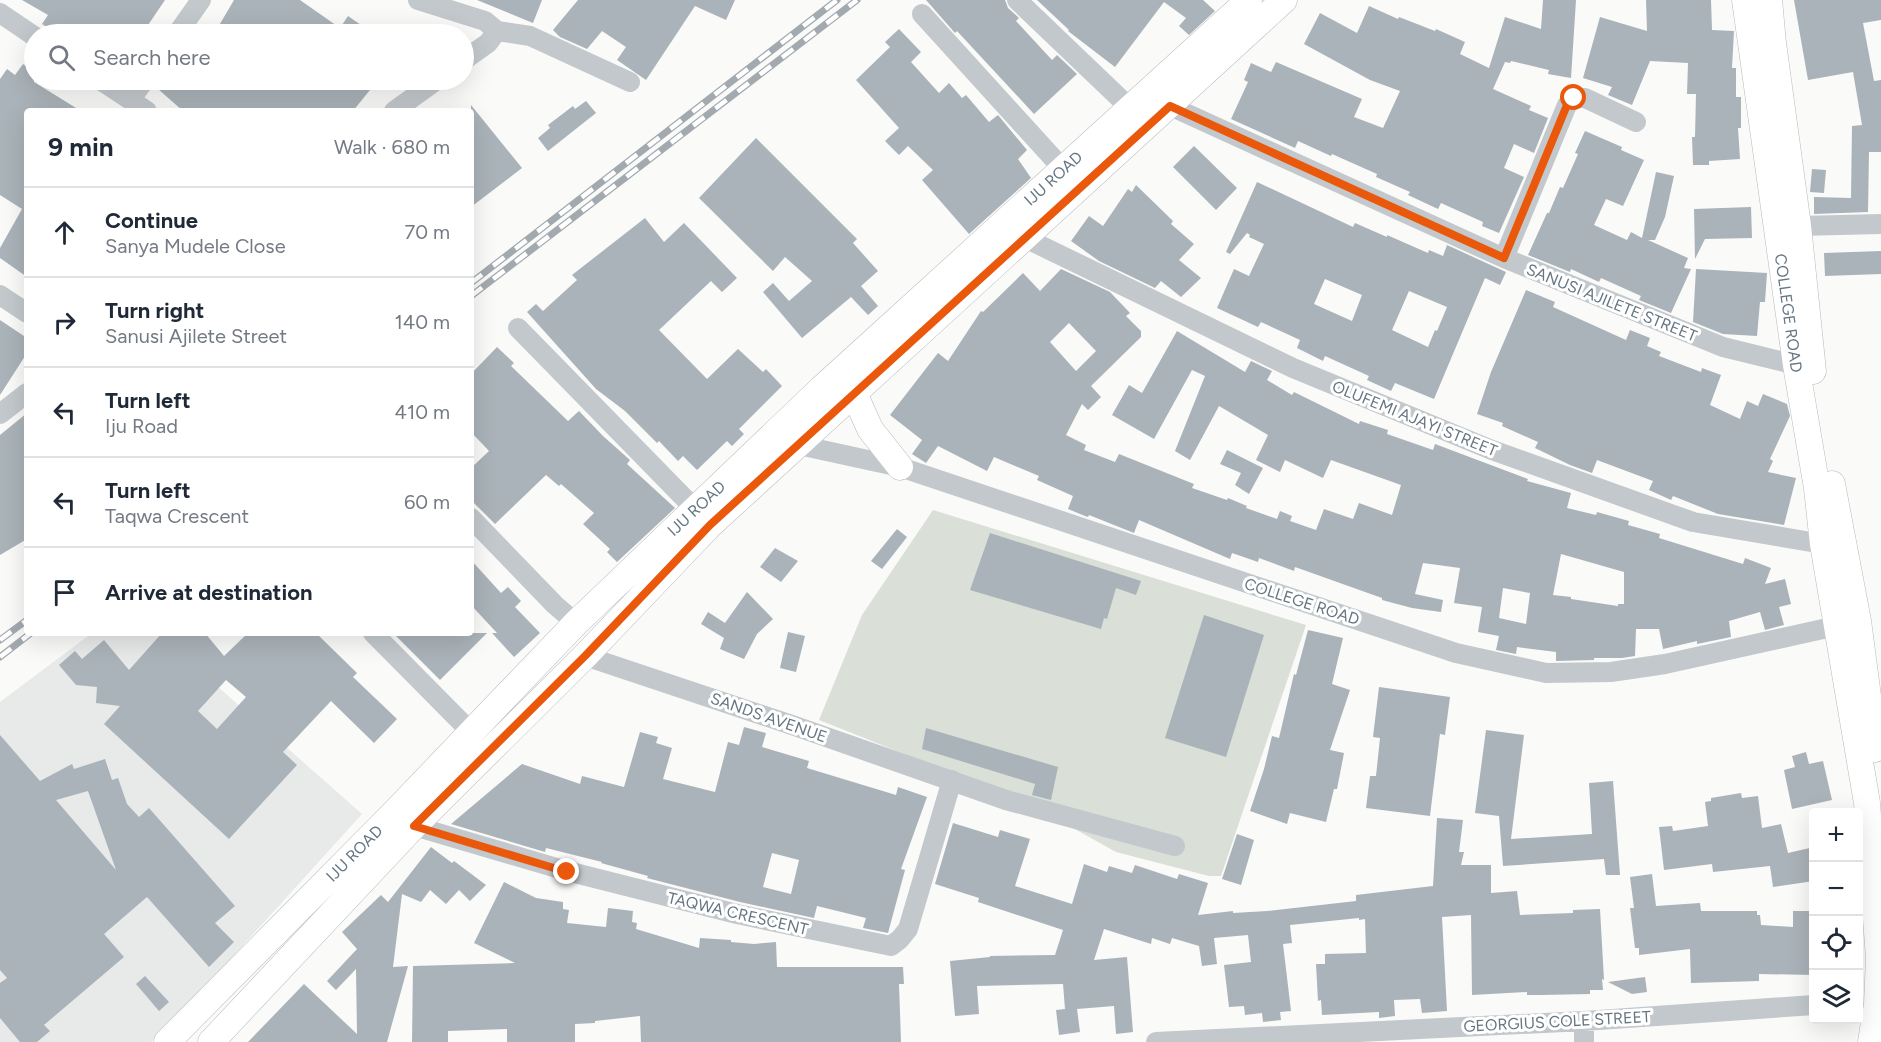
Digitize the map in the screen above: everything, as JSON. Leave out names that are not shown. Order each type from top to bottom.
[{"type":"main road","name":"IJU ROAD","points":[[211,1042],[414,826],[585,656],[710,525],[790,437],[822,388],[1249,0]]},
{"type":"main road","name":"IJU ROAD","points":[[167,1042],[393,814],[576,622],[694,509],[790,437],[854,393],[1284,0]]},
{"type":"main road","name":"COLLEGE ROAD","points":[[1745,0],[1796,365],[1817,488],[1823,544],[1848,623],[1881,794]]},
{"type":"main road","name":"COLLEGE ROAD","points":[[1769,0],[1798,226],[1820,425],[1848,623],[1867,803],[1879,958],[1868,1003],[1871,1042]]},
{"type":"main road","points":[[854,393],[870,429],[900,467]]},
{"type":"street","points":[[184,24],[201,0]]},
{"type":"street","points":[[418,0],[485,21],[497,31],[530,36],[630,82]]},
{"type":"street","points":[[1017,0],[1131,109]]},
{"type":"street","points":[[0,13],[24,29]]},
{"type":"street","points":[[922,14],[1063,168]]},
{"type":"street","points":[[474,53],[488,43],[497,31]]},
{"type":"street","points":[[115,90],[142,108]]},
{"type":"street","points":[[130,100],[138,90]]},
{"type":"street","points":[[398,108],[423,90]]},
{"type":"street","points":[[1504,258],[1567,105],[1574,98],[1585,98],[1636,122]]},
{"type":"street","name":"SANUSI AJILETE STREET","points":[[1170,106],[1504,258],[1723,347],[1796,365]]},
{"type":"street","points":[[1798,226],[1881,224]]},
{"type":"street","name":"OLUFEMI AJAYI STREET","points":[[1025,238],[1293,368],[1492,450],[1693,522],[1823,544]]},
{"type":"street","points":[[0,295],[24,311]]},
{"type":"street","points":[[518,328],[694,509]]},
{"type":"street","points":[[0,414],[24,395]]},
{"type":"street","name":"COLLEGE ROAD","points":[[790,437],[900,467],[1456,652],[1546,674],[1611,672],[1665,664],[1848,623]]},
{"type":"street","points":[[474,521],[555,605],[576,622]]},
{"type":"street","points":[[376,636],[471,732]]},
{"type":"street","name":"SANDS AVENUE","points":[[585,656],[1006,800],[1175,846]]},
{"type":"street","name":"TAQWA CRESCENT","points":[[414,826],[567,872],[737,914],[891,946],[908,929],[952,780]]},
{"type":"street","name":"GEORGIUS COLE STREET","points":[[1156,1042],[1584,1021],[1809,1005]]},
{"type":"street","points":[[1584,1021],[1584,1042]]},
{"type":"shaded area","points":[[933,510],[1306,625],[1221,876],[1209,876],[1116,852],[1030,804],[819,720],[862,615]]},
{"type":"shaded area","points":[[88,636],[160,636],[362,814],[199,994],[151,1042],[0,1042],[0,702]]},
{"type":"building","points":[[22,0],[165,0],[149,24],[42,24],[48,15]]},
{"type":"building","points":[[234,0],[300,0],[334,24],[220,24]]},
{"type":"building","points":[[477,0],[542,0],[533,23]]},
{"type":"building","points":[[578,0],[735,0],[726,20],[695,6],[646,80],[617,60],[626,47],[602,31],[587,49],[560,37],[553,30]]},
{"type":"building","points":[[926,0],[1005,0],[1008,8],[1019,18],[1016,21],[1052,60],[1057,55],[1077,74],[1034,114]]},
{"type":"building","points":[[1037,0],[1203,0],[1215,11],[1189,35],[1179,26],[1186,18],[1164,2],[1115,67],[1068,31]]},
{"type":"building","points":[[1543,0],[1576,0],[1571,78],[1548,74],[1549,70],[1511,61],[1510,63],[1505,62],[1493,89],[1531,106],[1529,110],[1548,118],[1534,153],[1514,144],[1504,168],[1524,177],[1499,233],[1482,226],[1483,222],[1441,203],[1438,209],[1408,195],[1410,192],[1376,177],[1377,174],[1332,154],[1331,156],[1298,141],[1295,148],[1231,119],[1248,82],[1244,80],[1251,63],[1271,72],[1276,62],[1362,99],[1354,117],[1383,128],[1400,91],[1370,80],[1304,44],[1320,13],[1357,33],[1369,6],[1398,19],[1399,17],[1435,31],[1436,29],[1465,42],[1460,54],[1489,68],[1505,17],[1541,29]]},
{"type":"building","points":[[1646,0],[1711,0],[1712,30],[1734,31],[1732,68],[1736,68],[1736,97],[1741,97],[1741,128],[1738,128],[1740,159],[1709,161],[1709,165],[1693,165],[1692,137],[1695,137],[1696,94],[1687,94],[1688,63],[1650,61],[1632,105],[1608,95],[1612,87],[1583,78],[1600,17],[1647,31]]},
{"type":"building","points":[[1794,0],[1881,0],[1881,20],[1863,23],[1874,81],[1881,80],[1881,152],[1869,152],[1868,212],[1814,214],[1814,197],[1851,198],[1852,126],[1862,125],[1853,72],[1808,80]]},
{"type":"building","points":[[348,16],[360,24],[343,24]]},
{"type":"building","points":[[899,29],[921,52],[911,62],[939,93],[949,83],[962,98],[966,95],[989,122],[998,115],[1027,150],[1018,159],[1031,178],[969,234],[922,180],[933,170],[908,146],[899,155],[885,141],[899,128],[856,80],[890,47],[885,42]]},
{"type":"building","points":[[23,64],[24,90],[47,90],[76,108],[24,108],[24,275],[0,258],[0,248],[22,209],[0,195],[0,79],[7,69],[15,75]]},
{"type":"building","points":[[159,90],[370,90],[355,108],[180,108]]},
{"type":"building","points":[[586,101],[596,113],[548,151],[538,138],[550,128],[548,125],[573,106],[575,109]]},
{"type":"building","points":[[474,109],[522,168],[474,205]]},
{"type":"building","points":[[1585,131],[1622,147],[1621,150],[1644,160],[1623,206],[1606,199],[1594,225],[1627,240],[1631,232],[1642,238],[1656,172],[1674,176],[1665,217],[1655,240],[1648,240],[1688,258],[1684,268],[1691,269],[1671,313],[1639,300],[1641,296],[1601,278],[1599,282],[1571,269],[1570,272],[1528,255],[1560,187],[1563,188]]},
{"type":"building","points":[[756,138],[857,239],[853,243],[878,271],[861,286],[878,306],[868,315],[851,297],[802,338],[763,292],[773,283],[789,301],[812,281],[785,257],[773,271],[699,198]]},
{"type":"building","points":[[1194,146],[1237,188],[1216,210],[1173,167]]},
{"type":"building","points":[[1812,169],[1826,170],[1824,193],[1810,192]]},
{"type":"building","points":[[1257,182],[1353,227],[1355,223],[1428,253],[1429,250],[1443,256],[1447,245],[1506,272],[1500,285],[1485,278],[1434,399],[1395,383],[1391,391],[1367,380],[1369,376],[1325,356],[1323,361],[1297,348],[1300,340],[1261,322],[1258,327],[1217,308],[1234,269],[1249,276],[1264,244],[1249,237],[1247,233],[1230,254],[1226,252]],"holes":[[[1325,279],[1362,295],[1352,321],[1314,304]],[[1409,291],[1447,307],[1428,347],[1392,330]]]},
{"type":"building","points":[[1136,185],[1173,221],[1171,224],[1194,244],[1179,260],[1201,278],[1181,297],[1161,281],[1155,288],[1099,261],[1071,241],[1089,216],[1103,226],[1128,189],[1132,192]]},
{"type":"building","points":[[1751,207],[1752,238],[1705,239],[1695,259],[1694,209]]},
{"type":"building","points":[[645,218],[664,242],[684,223],[737,278],[722,292],[711,281],[659,330],[707,379],[738,349],[763,372],[766,369],[782,386],[739,429],[744,434],[732,446],[727,441],[697,470],[683,456],[678,461],[625,411],[596,389],[527,312],[536,304],[543,311],[577,280],[572,275]]},
{"type":"building","points":[[1881,251],[1881,274],[1825,276],[1824,253]]},
{"type":"building","points":[[1061,269],[1110,292],[1130,313],[1126,316],[1141,331],[1141,337],[1091,386],[1101,397],[1088,410],[1082,404],[1066,435],[1086,445],[1084,450],[1115,462],[1119,454],[1194,484],[1192,488],[1227,500],[1228,498],[1247,506],[1246,508],[1277,519],[1280,511],[1292,516],[1290,521],[1316,530],[1324,509],[1353,519],[1359,503],[1392,515],[1401,485],[1331,460],[1323,478],[1285,460],[1280,472],[1256,460],[1268,435],[1219,406],[1190,460],[1175,451],[1205,376],[1192,370],[1154,439],[1112,415],[1129,385],[1142,393],[1177,331],[1245,372],[1251,361],[1272,371],[1267,380],[1292,395],[1294,392],[1359,424],[1360,421],[1388,430],[1387,434],[1433,450],[1435,444],[1528,479],[1527,481],[1571,493],[1567,508],[1596,515],[1597,512],[1629,521],[1628,525],[1660,534],[1659,538],[1743,564],[1745,558],[1771,568],[1765,584],[1785,579],[1791,604],[1779,607],[1784,625],[1765,630],[1760,612],[1729,621],[1731,637],[1697,644],[1697,641],[1663,649],[1659,629],[1636,629],[1635,656],[1556,661],[1556,652],[1517,647],[1516,654],[1496,650],[1499,636],[1478,632],[1482,607],[1454,603],[1460,568],[1423,563],[1415,594],[1443,600],[1441,612],[1412,608],[1382,600],[1382,598],[1295,567],[1294,571],[1259,558],[1258,562],[1232,553],[1230,559],[1139,520],[1134,533],[1089,515],[1085,516],[1068,509],[1073,496],[1037,480],[1039,476],[994,457],[987,471],[938,446],[926,463],[912,454],[922,440],[890,415],[938,353],[948,361],[981,311],[983,312],[1023,273],[1040,291]],"holes":[[[1069,323],[1096,351],[1076,371],[1050,342]],[[1561,554],[1624,572],[1624,604],[1618,604],[1618,606],[1553,595]],[[1503,588],[1530,593],[1526,624],[1499,618]]]},
{"type":"building","points":[[1696,269],[1767,273],[1765,302],[1760,302],[1757,336],[1723,334],[1693,322]]},
{"type":"building","points":[[1526,290],[1555,302],[1553,307],[1626,340],[1630,330],[1650,338],[1647,346],[1661,352],[1659,356],[1701,372],[1702,368],[1721,375],[1710,405],[1740,419],[1747,401],[1758,406],[1763,394],[1787,404],[1790,416],[1770,459],[1773,461],[1768,472],[1796,478],[1784,525],[1718,514],[1673,496],[1671,500],[1649,490],[1653,481],[1597,460],[1592,473],[1535,448],[1538,442],[1502,426],[1503,423],[1477,414],[1491,372]]},
{"type":"building","points":[[0,320],[24,336],[24,358],[0,395]]},
{"type":"building","points":[[497,347],[514,363],[511,366],[568,421],[579,411],[630,460],[627,464],[675,508],[617,562],[607,552],[610,549],[583,524],[594,513],[561,484],[559,486],[546,475],[495,524],[474,503],[474,465],[489,451],[474,435],[474,371]]},
{"type":"building","points":[[24,415],[24,541],[0,555],[0,435]]},
{"type":"building","points":[[1227,450],[1263,468],[1249,494],[1235,485],[1241,473],[1220,464]]},
{"type":"building","points":[[897,529],[907,537],[882,569],[871,561]]},
{"type":"building","points":[[990,533],[1141,581],[1136,595],[1116,588],[1107,619],[1104,618],[1101,629],[970,590]]},
{"type":"building","points":[[775,548],[798,561],[781,582],[760,567]]},
{"type":"building","points":[[474,563],[501,593],[508,587],[521,601],[515,607],[540,633],[514,657],[492,633],[497,633],[474,608]]},
{"type":"building","points":[[747,592],[773,619],[757,634],[744,659],[720,649],[724,638],[701,624],[708,612],[725,623]]},
{"type":"building","points":[[1204,615],[1264,635],[1226,757],[1165,738]]},
{"type":"building","points":[[1308,630],[1343,638],[1332,684],[1350,690],[1330,750],[1344,753],[1337,789],[1334,789],[1326,822],[1290,813],[1287,824],[1250,811],[1272,736],[1279,738],[1294,674],[1296,675]]},
{"type":"building","points":[[788,632],[805,636],[796,672],[780,668]]},
{"type":"building","points":[[474,633],[487,633],[440,680],[396,636],[474,636]]},
{"type":"building","points":[[159,636],[207,636],[224,656],[245,636],[319,636],[357,673],[353,677],[397,719],[374,743],[331,701],[283,752],[297,765],[229,839],[104,724],[120,706],[96,703],[97,687],[76,685],[59,665],[75,651],[82,659],[104,640],[129,670]],"holes":[[[226,680],[246,697],[217,729],[198,711]]]},
{"type":"building","points":[[1379,687],[1450,697],[1445,735],[1440,734],[1430,816],[1366,808],[1370,776],[1376,776],[1380,738],[1373,737]]},
{"type":"building","points":[[744,727],[766,733],[762,747],[809,761],[807,768],[896,795],[898,787],[927,797],[901,869],[905,870],[888,933],[863,928],[866,918],[817,906],[814,918],[740,902],[647,878],[648,876],[602,862],[546,848],[545,852],[451,824],[522,764],[580,784],[582,776],[624,787],[640,732],[658,737],[656,743],[672,748],[663,779],[715,792],[728,742],[739,745]],"holes":[[[772,853],[799,860],[791,894],[763,887]]]},
{"type":"building","points":[[926,728],[1058,767],[1051,800],[1032,795],[1035,784],[922,749]]},
{"type":"building","points":[[1486,730],[1524,735],[1511,839],[1592,834],[1589,783],[1613,781],[1620,875],[1606,875],[1604,859],[1503,866],[1499,816],[1475,813]]},
{"type":"building","points":[[0,735],[40,781],[72,764],[74,769],[105,759],[112,780],[118,778],[127,804],[139,817],[149,808],[235,906],[215,923],[234,942],[209,967],[147,897],[104,934],[124,957],[44,1025],[50,1031],[37,1042],[20,1042],[0,1018],[0,983],[7,978],[0,970]],"holes":[[[88,791],[116,870],[56,800]]]},
{"type":"building","points":[[1806,752],[1809,764],[1823,761],[1832,800],[1792,809],[1784,770],[1795,767],[1792,756]]},
{"type":"building","points":[[1741,793],[1742,798],[1758,796],[1762,828],[1781,824],[1788,853],[1809,848],[1809,882],[1773,887],[1770,866],[1713,872],[1712,864],[1664,870],[1659,827],[1672,826],[1673,831],[1708,826],[1705,802],[1711,801],[1711,798]]},
{"type":"building","points":[[1437,818],[1463,820],[1459,852],[1464,852],[1461,865],[1491,865],[1491,893],[1517,891],[1520,915],[1573,913],[1573,910],[1600,909],[1603,990],[1590,990],[1590,994],[1527,995],[1527,992],[1472,995],[1471,915],[1442,917],[1447,1011],[1422,1013],[1420,999],[1394,1000],[1395,1016],[1379,1018],[1379,1012],[1322,1015],[1321,1000],[1318,1001],[1316,964],[1325,964],[1325,954],[1366,953],[1365,919],[1359,920],[1359,918],[1290,925],[1292,943],[1283,944],[1291,1011],[1280,1012],[1281,1020],[1263,1022],[1262,1013],[1245,1015],[1244,1006],[1229,1007],[1224,965],[1251,962],[1248,935],[1214,938],[1217,964],[1202,966],[1199,946],[1172,938],[1170,944],[1152,938],[1151,944],[1104,929],[1094,960],[1127,957],[1133,1032],[1116,1034],[1114,1006],[1077,1009],[1080,1032],[1059,1035],[1056,1010],[1065,1009],[1063,984],[977,986],[979,1014],[955,1016],[950,961],[990,956],[1055,955],[1063,930],[978,902],[979,898],[935,884],[953,823],[998,837],[1000,830],[1030,839],[1015,886],[1072,904],[1084,864],[1107,872],[1109,866],[1132,873],[1135,865],[1177,879],[1179,874],[1208,883],[1198,915],[1233,911],[1233,913],[1267,911],[1356,901],[1356,895],[1433,886]]},
{"type":"building","points":[[1237,834],[1254,840],[1241,885],[1222,879]]},
{"type":"building","points":[[431,847],[486,885],[470,901],[459,890],[446,904],[430,890],[421,902],[402,894],[393,967],[408,966],[387,1042],[248,1042],[304,984],[357,1034],[356,969],[336,990],[327,981],[357,949],[342,932],[381,895],[388,902]]},
{"type":"building","points":[[1652,874],[1656,906],[1700,903],[1701,911],[1757,911],[1761,925],[1793,927],[1793,911],[1809,911],[1809,975],[1759,974],[1759,981],[1691,983],[1690,949],[1639,955],[1639,948],[1635,948],[1630,908],[1634,908],[1630,877]]},
{"type":"building","points":[[504,882],[536,898],[563,902],[563,909],[569,910],[567,923],[606,927],[608,908],[633,911],[632,922],[637,923],[636,929],[699,948],[700,938],[754,944],[776,942],[777,967],[903,967],[904,984],[899,984],[901,1042],[641,1042],[640,1016],[575,1024],[575,1042],[507,1042],[507,1029],[448,1031],[448,1042],[412,1042],[413,966],[515,963],[474,943]]},
{"type":"building","points":[[145,976],[169,1002],[159,1011],[136,984]]},
{"type":"building","points":[[1645,977],[1647,992],[1632,994],[1608,982]]},
{"type":"railway","points":[[474,281],[837,0]]},
{"type":"railway","points":[[474,294],[857,0]]},
{"type":"railway","points":[[0,640],[24,622]]},
{"type":"railway","points":[[0,657],[27,636]]},
{"type":"route","points":[[567,872],[414,826],[478,765],[710,525],[1170,106],[1504,258],[1567,105],[1574,98]]}]
